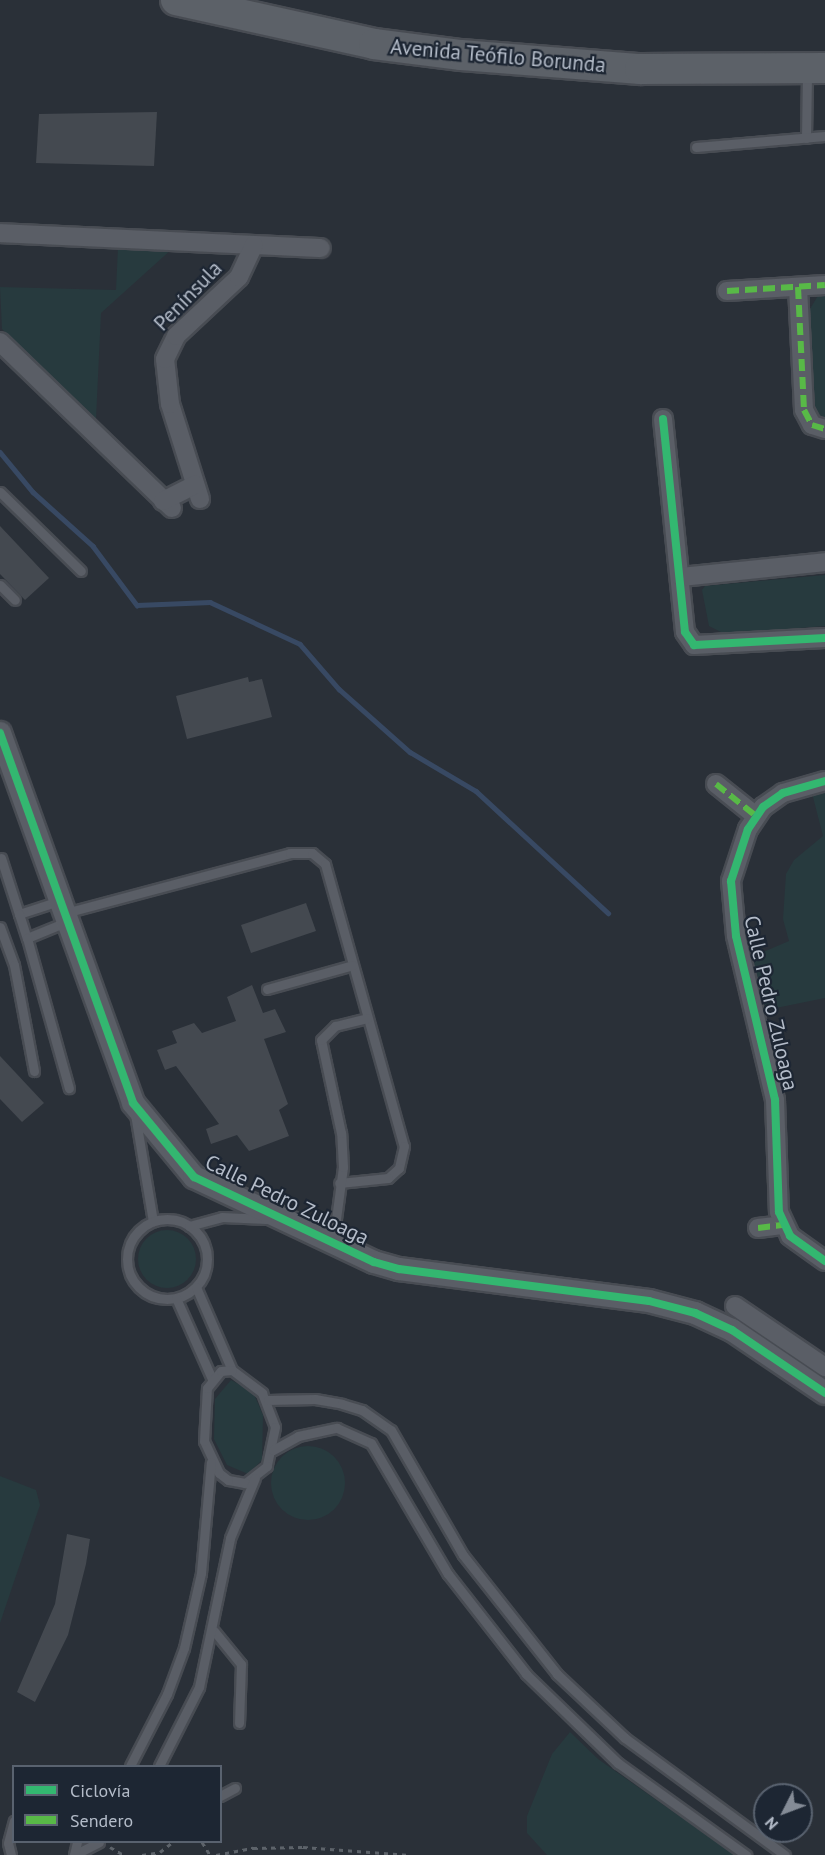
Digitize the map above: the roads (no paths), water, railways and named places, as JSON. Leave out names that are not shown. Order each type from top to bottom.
[{"type":"main road","name":"Avenida Teófilo Borunda","points":[[176,0],[374,44],[461,55],[640,69],[761,70],[819,65]]},
{"type":"street","name":"Península","points":[[0,233],[321,248]]},
{"type":"street","name":"Península","points":[[0,342],[168,505],[198,492],[170,404],[165,359],[176,336],[240,277],[254,245]]},
{"type":"street","points":[[727,291],[825,285]]},
{"type":"street","points":[[798,287],[804,410],[812,425],[825,429]]},
{"type":"street","points":[[663,418],[685,632],[694,645],[825,638]]},
{"type":"street","points":[[681,577],[825,562]]},
{"type":"street","name":"Calle Pedro Zuloaga","points":[[0,733],[62,912],[133,1103],[194,1177],[399,1269],[649,1301],[695,1313],[732,1330],[825,1393]]},
{"type":"street","name":"Calle Pedro Zuloaga","points":[[782,1225],[775,1100],[732,909],[735,864],[756,816],[783,793],[825,781]]},
{"type":"street","points":[[716,784],[756,816]]},
{"type":"street","points":[[758,1228],[782,1225],[798,1244],[825,1261]]},
{"type":"street","points":[[735,1306],[825,1367]]},
{"type":"lane","points":[[806,138],[819,65]]},
{"type":"lane","points":[[696,147],[825,136]]},
{"type":"lane","points":[[0,492],[81,571]]},
{"type":"lane","points":[[0,585],[15,600]]},
{"type":"lane","points":[[19,914],[62,912],[302,851],[325,864],[404,1146],[403,1160],[388,1178],[339,1184]]},
{"type":"lane","points":[[1,858],[27,938],[69,1088]]},
{"type":"lane","points":[[27,938],[62,912]]},
{"type":"lane","points":[[22,926],[2,929],[34,1071]]},
{"type":"lane","points":[[267,989],[353,965]]},
{"type":"lane","points":[[333,1241],[341,1133],[321,1040],[335,1026],[367,1018]]},
{"type":"lane","name":"Calle Pedro Zuloaga","points":[[133,1103],[153,1221]]},
{"type":"lane","points":[[189,1226],[222,1217],[295,1222]]},
{"type":"lane","points":[[172,1219],[189,1226],[207,1255],[196,1287],[176,1298],[150,1295],[138,1287],[127,1264],[132,1237],[153,1221],[172,1219]]},
{"type":"lane","points":[[196,1287],[232,1370],[268,1400],[276,1427],[273,1450],[267,1466],[246,1483],[228,1480],[211,1462]]},
{"type":"lane","points":[[131,1765],[167,1694],[184,1648],[201,1574],[211,1462],[202,1424],[212,1378],[176,1298]]},
{"type":"lane","points":[[212,1378],[232,1370]]},
{"type":"lane","points":[[268,1400],[315,1399],[342,1404],[362,1410],[391,1430],[463,1555],[558,1674],[625,1738],[785,1855]]},
{"type":"lane","points":[[273,1450],[298,1436],[337,1428],[371,1443],[448,1574],[526,1674],[618,1763],[746,1855]]},
{"type":"lane","points":[[160,1765],[199,1687],[214,1631],[230,1538],[255,1478]]},
{"type":"lane","points":[[214,1631],[241,1665],[238,1723]]},
{"type":"lane","points":[[222,1795],[235,1788]]},
{"type":"lane","points":[[11,1855],[8,1843],[12,1828]]},
{"type":"lane","points":[[74,1855],[97,1843]]},
{"type":"waterway","points":[[0,452],[33,492],[93,546],[137,605],[210,602],[300,644],[339,689],[410,752],[476,791],[608,913]]}]
